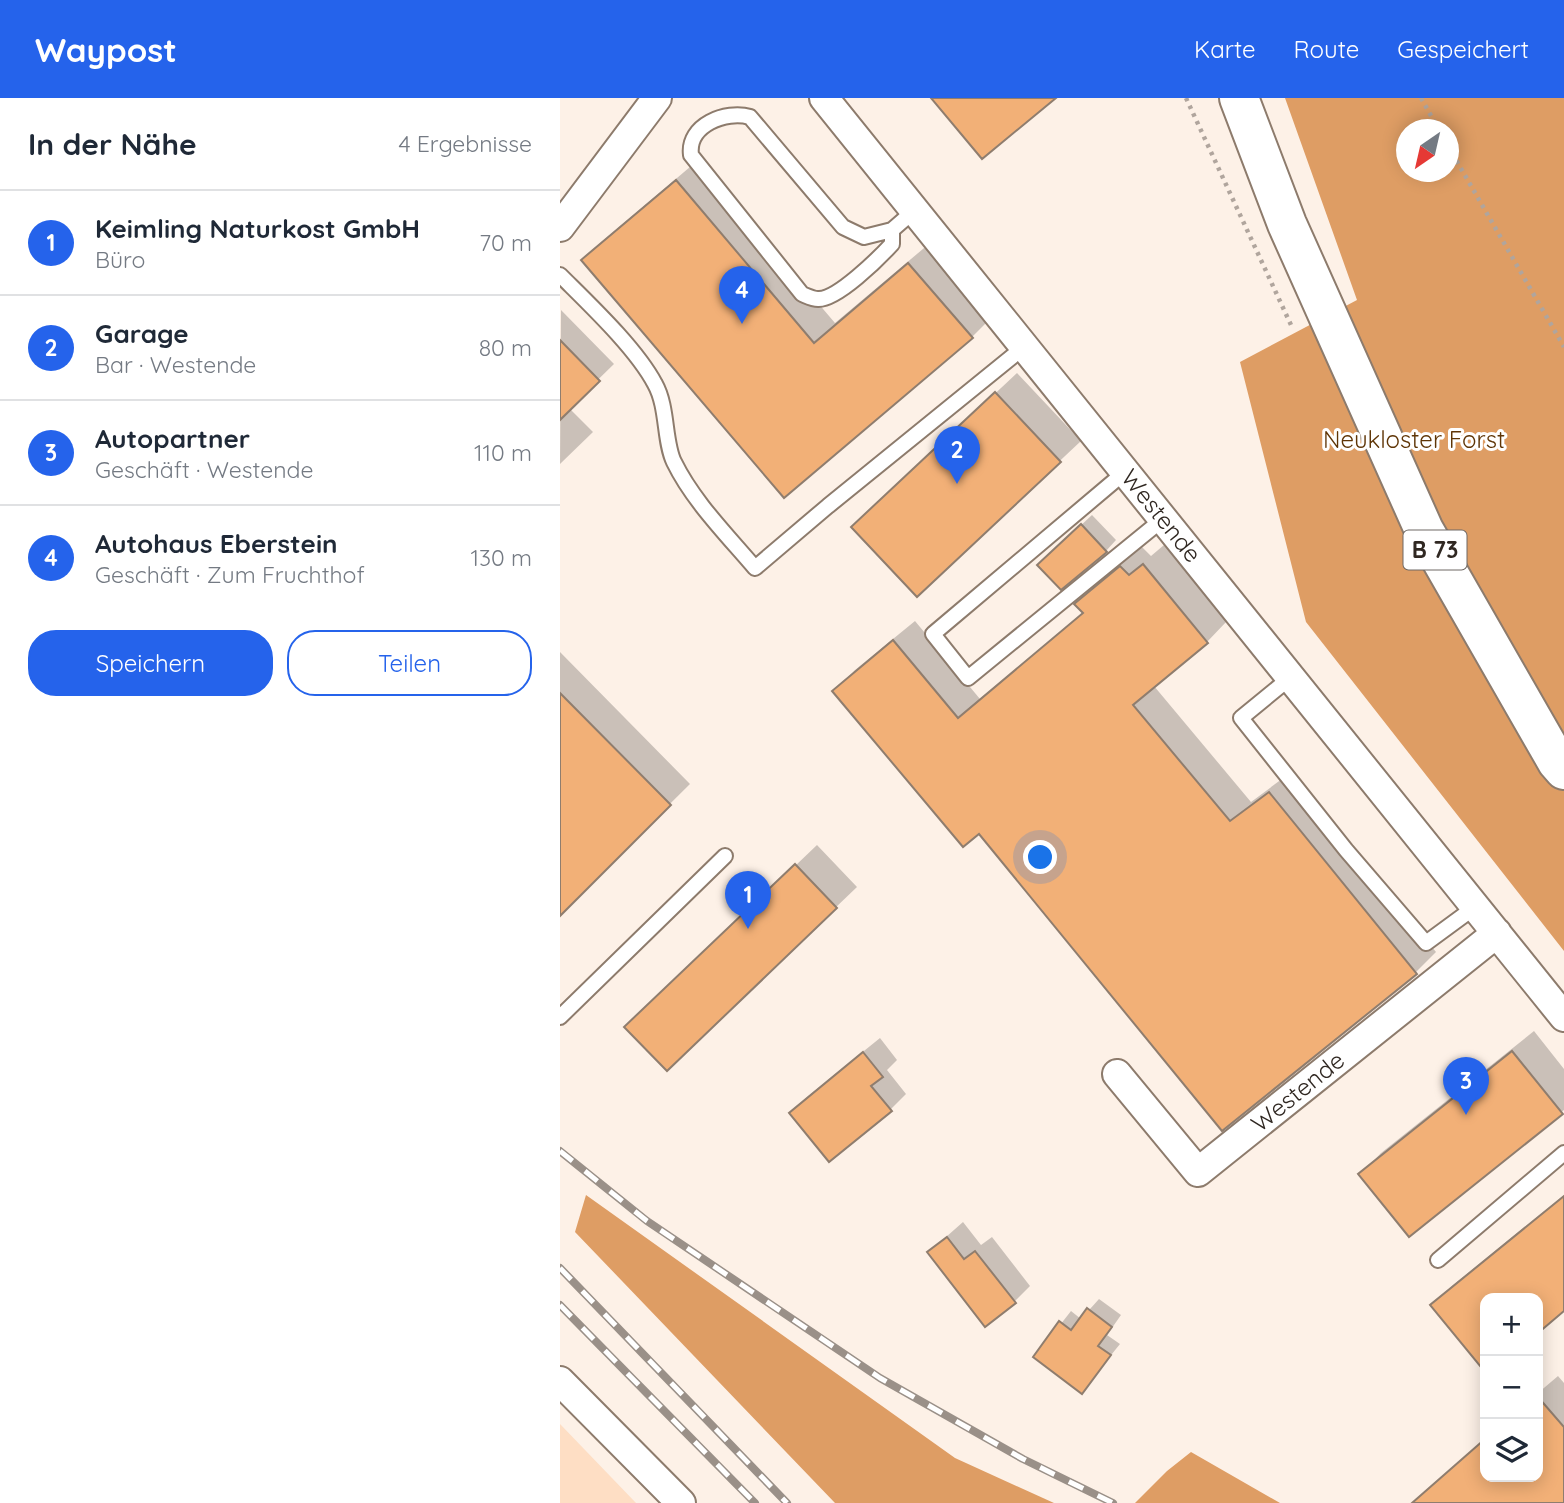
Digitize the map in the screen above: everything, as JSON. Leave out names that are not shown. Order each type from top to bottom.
[{"type":"main road","name":"B 73","points":[[1240,98],[1287,224],[1424,530],[1564,770]]},
{"type":"street","points":[[560,227],[657,98]]},
{"type":"street","name":"Westende","points":[[824,98],[1564,1017]]},
{"type":"street","name":"Westende","points":[[1117,1074],[1198,1172],[1497,933]]},
{"type":"street","points":[[560,1381],[681,1503]]},
{"type":"lane","points":[[892,230],[892,244],[879,258],[830,297],[817,299],[802,294],[691,155],[689,145],[693,136],[710,122],[725,115],[738,113],[750,117],[843,227],[864,237],[892,230],[915,210]]},
{"type":"lane","points":[[560,275],[626,344],[656,385],[667,422],[672,459],[690,489],[755,568],[1024,346]]},
{"type":"lane","points":[[1125,472],[933,634],[968,678],[1163,519]]},
{"type":"lane","points":[[1291,677],[1241,718],[1426,943],[1475,907]]},
{"type":"lane","points":[[560,1017],[725,856]]},
{"type":"lane","points":[[1438,1261],[1564,1153]]},
{"type":"path","points":[[1421,98],[1433,119]]},
{"type":"path","points":[[1459,165],[1564,347]]},
{"type":"shaded area","points":[[560,1424],[636,1503],[560,1503]]},
{"type":"green space","name":"Neukloster Forst","points":[[1285,98],[1564,98],[1564,951],[1306,622],[1240,362],[1357,300]]},
{"type":"green space","points":[[586,1195],[955,1458],[1054,1503],[835,1503],[575,1232]]},
{"type":"green space","points":[[1191,1452],[1280,1503],[1135,1503],[1167,1471]]},
{"type":"building","points":[[931,98],[1056,98],[982,159]]},
{"type":"building","points":[[676,180],[814,343],[908,263],[973,338],[784,498],[581,260]]},
{"type":"building","points":[[560,340],[600,381],[560,420]]},
{"type":"building","points":[[995,392],[1061,462],[917,597],[851,527]]},
{"type":"building","points":[[1081,524],[1107,552],[1061,590],[1037,565]]},
{"type":"building","points":[[1143,564],[1208,643],[1133,705],[1230,821],[1269,792],[1417,974],[1222,1131],[979,834],[963,847],[832,691],[893,640],[958,718],[1083,613],[1074,604],[1120,566],[1129,575]]},
{"type":"building","points":[[560,693],[671,805],[560,916]]},
{"type":"building","points":[[795,864],[837,908],[667,1071],[624,1027]]},
{"type":"building","points":[[1512,1051],[1563,1114],[1409,1237],[1358,1174]]},
{"type":"building","points":[[863,1052],[883,1077],[871,1086],[892,1111],[829,1162],[789,1113]]},
{"type":"building","points":[[1564,1196],[1564,1311],[1543,1329],[1543,1293],[1480,1293],[1480,1366],[1430,1305]]},
{"type":"building","points":[[947,1237],[964,1259],[975,1251],[1016,1303],[985,1327],[927,1252]]},
{"type":"building","points":[[1087,1308],[1112,1327],[1098,1346],[1111,1355],[1082,1394],[1033,1357],[1059,1321],[1071,1330]]},
{"type":"building","points":[[1543,1403],[1564,1427],[1564,1503],[1412,1503],[1480,1443],[1480,1482],[1543,1482]]},
{"type":"railway","points":[[560,1151],[647,1221],[880,1378],[1023,1459],[1113,1503]]},
{"type":"railway","points":[[560,1268],[787,1503]]},
{"type":"railway","points":[[560,1305],[755,1503]]},
{"type":"place","name":"Autohaus Eberstein","points":[[742,324]]},
{"type":"place","name":"Garage","points":[[957,484]]},
{"type":"place","name":"Keimling Naturkost GmbH","points":[[748,929]]},
{"type":"place","name":"Autopartner","points":[[1466,1115]]}]
